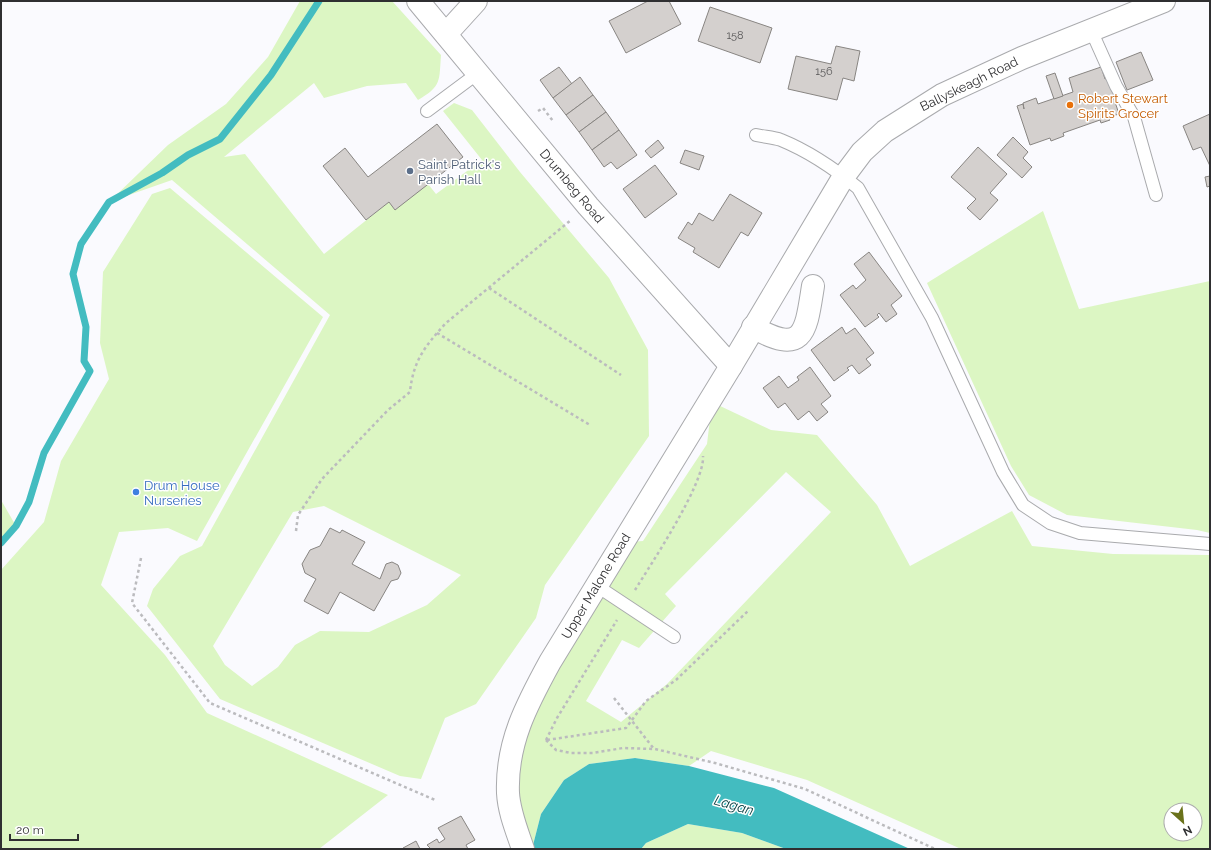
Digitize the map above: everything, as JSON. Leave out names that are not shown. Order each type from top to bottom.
[{"type":"main road","name":"Drumbeg Road","points":[[418,1],[588,206],[731,366]]},
{"type":"main road","points":[[446,34],[476,1]]},
{"type":"main road","name":"Ballyskeagh Road","points":[[731,366],[844,176],[862,152],[885,131],[942,94],[1091,30],[1164,1]]},
{"type":"main road","points":[[753,327],[780,340],[790,340],[800,334],[806,325],[813,286]]},
{"type":"main road","name":"Upper Malone Road","points":[[523,849],[513,822],[508,794],[512,746],[525,708],[550,662],[731,366]]},
{"type":"lane","points":[[1091,30],[1116,86],[1134,117],[1156,195]]},
{"type":"lane","points":[[427,111],[478,73]]},
{"type":"lane","points":[[756,135],[780,140],[810,155],[844,176],[858,188],[932,318],[1003,472],[1023,504],[1050,523],[1080,533],[1210,544]]},
{"type":"lane","points":[[597,586],[674,636]]},
{"type":"path","points":[[543,108],[553,121]]},
{"type":"path","points":[[296,531],[298,515],[322,479],[388,410],[410,392],[412,374],[426,345],[446,323],[588,206]]},
{"type":"path","points":[[489,288],[621,375]]},
{"type":"path","points":[[437,333],[590,425]]},
{"type":"path","points":[[546,740],[557,718],[627,605],[690,497],[699,477],[703,461],[703,453]]},
{"type":"path","points":[[141,558],[132,603],[210,703],[435,800]]},
{"type":"path","points":[[546,740],[626,728],[646,701],[676,680],[749,610]]},
{"type":"path","points":[[614,698],[655,749]]},
{"type":"path","points":[[546,740],[556,750],[571,753],[592,753],[623,748],[655,749],[715,763],[805,789],[935,849]]},
{"type":"green space","points":[[300,1],[392,1],[441,55],[438,82],[431,91],[418,100],[406,83],[367,86],[324,98],[314,83],[224,157],[245,154],[324,254],[389,202],[395,210],[428,184],[436,194],[482,160],[443,111],[454,103],[472,110],[520,172],[609,278],[648,350],[649,436],[545,585],[536,618],[476,704],[445,718],[421,779],[400,776],[220,699],[147,606],[153,589],[180,556],[202,546],[330,315],[172,180],[109,202],[168,145],[226,104],[268,57]],"holes":[[[324,506],[461,575],[427,605],[369,632],[320,631],[295,645],[278,667],[252,686],[225,665],[213,646],[293,512]]]},
{"type":"green space","name":"Drum House Nurseries","points":[[170,188],[323,317],[197,541],[168,528],[119,532],[101,585],[165,655],[207,713],[388,795],[319,849],[1,849],[1,570],[44,522],[61,461],[109,379],[100,343],[103,272],[152,194]]},
{"type":"green space","points":[[1043,211],[1079,309],[1210,281],[1210,533],[1197,530],[1067,515],[1029,495],[1011,466],[927,283]]},
{"type":"green space","points":[[718,405],[771,430],[817,435],[877,505],[910,566],[1012,511],[1032,546],[1113,554],[1210,555],[1210,849],[961,849],[807,780],[711,751],[689,766],[635,758],[589,764],[564,780],[541,814],[532,849],[517,801],[513,773],[525,709],[630,542],[643,541],[707,444],[710,419]],"holes":[[[786,472],[831,512],[667,684],[621,722],[586,701],[622,640],[639,648],[676,606],[665,594]]]},
{"type":"green space","points":[[1,500],[16,526],[1,543]]},
{"type":"green space","points":[[688,824],[742,833],[786,849],[641,849],[646,843]]},
{"type":"water","name":"Lagan","points":[[635,758],[689,766],[774,788],[910,849],[786,849],[742,833],[688,824],[646,843],[641,849],[532,849],[541,814],[564,780],[589,764]]},
{"type":"building","points":[[648,1],[669,1],[681,24],[626,53],[609,21]]},
{"type":"building","points":[[710,7],[772,28],[760,63],[698,41]]},
{"type":"building","points":[[836,46],[860,51],[854,81],[843,78],[837,100],[788,89],[796,56],[831,64]]},
{"type":"building","points":[[1141,52],[1153,80],[1127,90],[1116,62]]},
{"type":"building","points":[[559,67],[572,84],[553,98],[540,80]]},
{"type":"building","name":"Robert Stewart Spirits Grocer","points":[[1101,67],[1105,79],[1110,78],[1115,95],[1113,96],[1119,114],[1109,117],[1110,120],[1101,123],[1100,120],[1063,133],[1064,136],[1051,141],[1050,138],[1030,145],[1017,106],[1023,104],[1024,109],[1023,103],[1036,98],[1038,104],[1073,92],[1069,78]]},
{"type":"building","points":[[1055,73],[1063,96],[1054,99],[1046,76]]},
{"type":"building","points":[[580,77],[593,95],[566,115],[553,98]]},
{"type":"building","points":[[593,95],[606,112],[579,132],[566,115]]},
{"type":"building","points":[[606,112],[619,130],[592,150],[579,132]]},
{"type":"building","points":[[1210,114],[1210,166],[1201,147],[1193,150],[1183,126]]},
{"type":"building","name":"Saint Patrick's Parish Hall","points":[[437,124],[463,157],[395,210],[389,202],[366,220],[323,166],[345,148],[368,177]]},
{"type":"building","points":[[619,130],[637,155],[617,169],[611,162],[604,167],[592,150]]},
{"type":"building","points":[[1013,137],[1028,152],[1023,158],[1032,167],[1022,178],[997,155]]},
{"type":"building","points":[[658,140],[664,148],[651,158],[645,151]]},
{"type":"building","points":[[978,147],[1007,174],[990,193],[998,200],[980,220],[967,208],[976,199],[951,177]]},
{"type":"building","points":[[685,150],[704,156],[699,170],[680,163]]},
{"type":"building","points":[[655,165],[677,194],[645,218],[623,189]]},
{"type":"building","points":[[1210,176],[1210,186],[1207,187],[1205,177]]},
{"type":"building","points":[[730,194],[762,213],[748,236],[741,232],[719,268],[693,252],[695,248],[678,238],[688,222],[692,225],[699,213],[713,221]]},
{"type":"building","points":[[869,252],[902,296],[891,305],[897,314],[886,322],[879,313],[877,315],[879,317],[865,327],[840,295],[853,285],[856,289],[866,280],[854,264]]},
{"type":"building","points":[[842,327],[846,334],[855,328],[874,353],[866,359],[871,365],[859,374],[852,365],[847,368],[849,370],[834,381],[811,350]]},
{"type":"building","points":[[810,367],[831,396],[821,404],[828,412],[817,421],[809,411],[798,420],[785,403],[778,408],[763,388],[779,376],[788,388],[799,380],[797,377]]},
{"type":"building","points":[[330,528],[340,533],[342,530],[365,542],[352,564],[380,579],[386,564],[392,562],[398,565],[401,573],[398,579],[391,581],[374,611],[340,592],[328,614],[304,601],[316,579],[305,573],[302,564],[310,550],[320,546]]},
{"type":"building","points":[[461,816],[475,840],[466,845],[468,849],[429,849],[430,848],[427,845],[437,839],[439,843],[445,839],[438,828]]},
{"type":"building","points":[[416,841],[420,849],[403,848]]},
{"type":"waterway","points":[[1,543],[16,526],[29,502],[44,453],[90,371],[84,361],[86,327],[73,274],[81,244],[109,202],[162,173],[188,155],[220,139],[271,75],[319,1]]},
{"type":"place","name":"Robert Stewart Spirits Grocer","points":[[1070,105]]},
{"type":"place","name":"Saint Patrick's Parish Hall","points":[[410,171]]},
{"type":"place","name":"Drum House Nurseries","points":[[136,492]]}]
